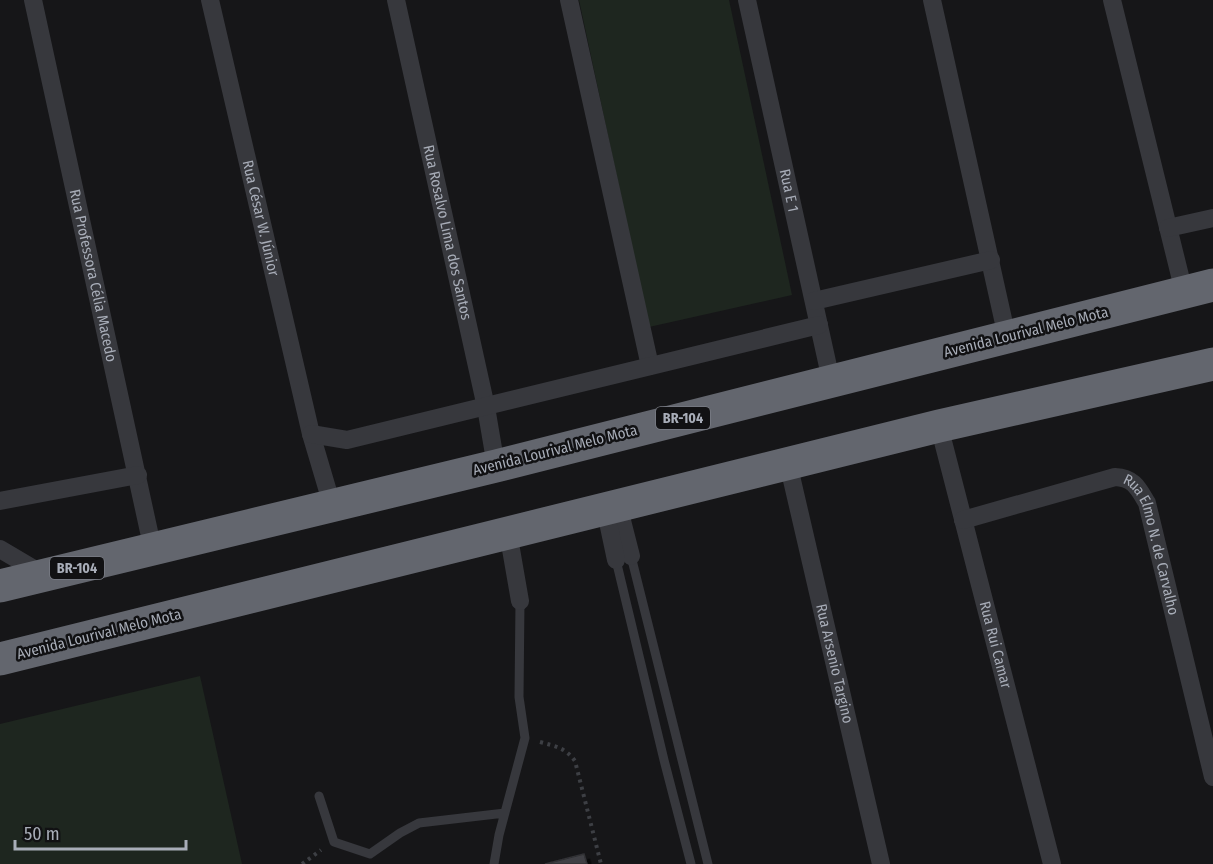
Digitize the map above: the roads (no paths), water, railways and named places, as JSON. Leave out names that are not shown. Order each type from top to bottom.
[{"type":"highway","name":"Avenida Lourival Melo Mota","points":[[0,586],[496,466],[1198,288]]},
{"type":"highway","name":"Avenida Lourival Melo Mota","points":[[0,659],[939,426],[1213,364]]},
{"type":"street","name":"Rua Professora Célia Macedo","points":[[33,0],[153,550]]},
{"type":"street","name":"Rua César W. Júnior","points":[[210,0],[311,434],[332,505]]},
{"type":"street","name":"Rua Rosalvo Lima dos Santos","points":[[396,0],[486,407],[496,466]]},
{"type":"street","points":[[569,0],[650,366]]},
{"type":"street","name":"Rua E 1","points":[[747,0],[831,380]]},
{"type":"street","points":[[932,0],[1008,337]]},
{"type":"street","points":[[1112,0],[1167,228],[1198,288]]},
{"type":"street","points":[[1167,228],[1213,218]]},
{"type":"street","points":[[814,301],[991,260]]},
{"type":"street","points":[[311,434],[347,440],[819,325]]},
{"type":"street","name":"Rua Rui Camar","points":[[939,426],[1052,864]]},
{"type":"street","name":"Rua Arsenio Targino","points":[[788,463],[881,864]]},
{"type":"street","points":[[0,501],[138,475]]},
{"type":"street","name":"Rua Elmo N. de Carvalho","points":[[963,520],[1115,477],[1126,477],[1138,487],[1147,503],[1213,777]]},
{"type":"street","points":[[612,507],[624,558]]},
{"type":"street","points":[[508,532],[520,601]]},
{"type":"street","points":[[0,549],[46,576]]},
{"type":"lane","points":[[624,558],[664,760],[691,864]]},
{"type":"lane","points":[[624,558],[708,864]]},
{"type":"lane","points":[[494,864],[525,738],[519,698],[520,601]]},
{"type":"lane","points":[[319,796],[334,842],[370,854],[419,823],[505,813]]}]
